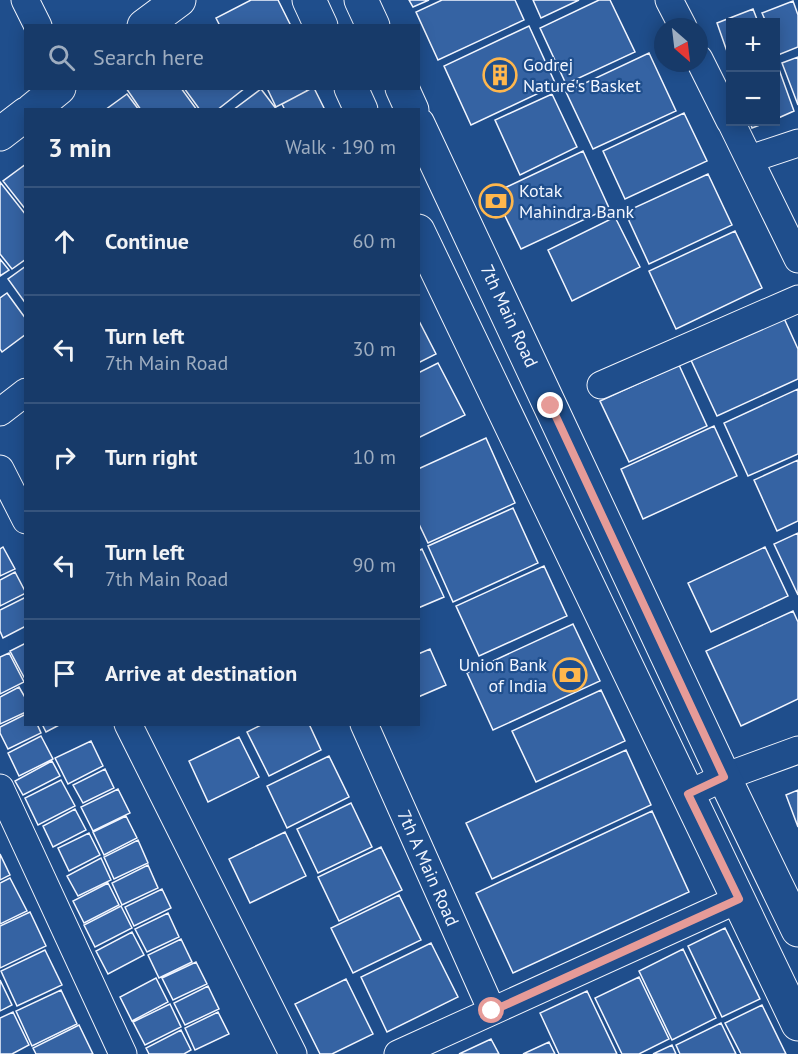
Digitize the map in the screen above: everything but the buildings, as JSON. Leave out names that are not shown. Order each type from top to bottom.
[{"type":"main road","points":[[147,24],[179,0]]},
{"type":"main road","points":[[309,0],[320,24]]},
{"type":"main road","points":[[361,0],[372,24]]},
{"type":"main road","points":[[34,108],[57,90]]},
{"type":"main road","points":[[352,90],[360,108]]},
{"type":"main road","points":[[0,134],[24,116]]},
{"type":"main road","name":"7th Main Road","points":[[420,130],[798,930]]},
{"type":"main road","points":[[420,235],[798,1024]]},
{"type":"street","points":[[25,0],[37,24]]},
{"type":"street","points":[[669,0],[678,18]]},
{"type":"street","points":[[706,72],[726,111]]},
{"type":"street","points":[[734,126],[798,259]]},
{"type":"street","points":[[750,159],[798,143]]},
{"type":"street","points":[[601,385],[798,299]]},
{"type":"street","points":[[0,412],[24,394]]},
{"type":"street","points":[[0,469],[24,516]]},
{"type":"street","points":[[129,726],[293,1054]]},
{"type":"street","name":"7th A Main Road","points":[[365,726],[492,1011]]},
{"type":"street","points":[[688,794],[724,777],[798,750]]},
{"type":"street","points":[[0,789],[123,1054]]},
{"type":"street","points":[[398,1054],[739,899]]},
{"type":"place","name":"Godrej Nature's Basket","points":[[500,75]]},
{"type":"place","name":"Kotak Mahindra Bank","points":[[496,201]]},
{"type":"place","name":"Union Bank of India","points":[[570,675]]},
{"type":"route","points":[[492,1011],[739,899],[688,794],[724,777],[551,406]]}]
